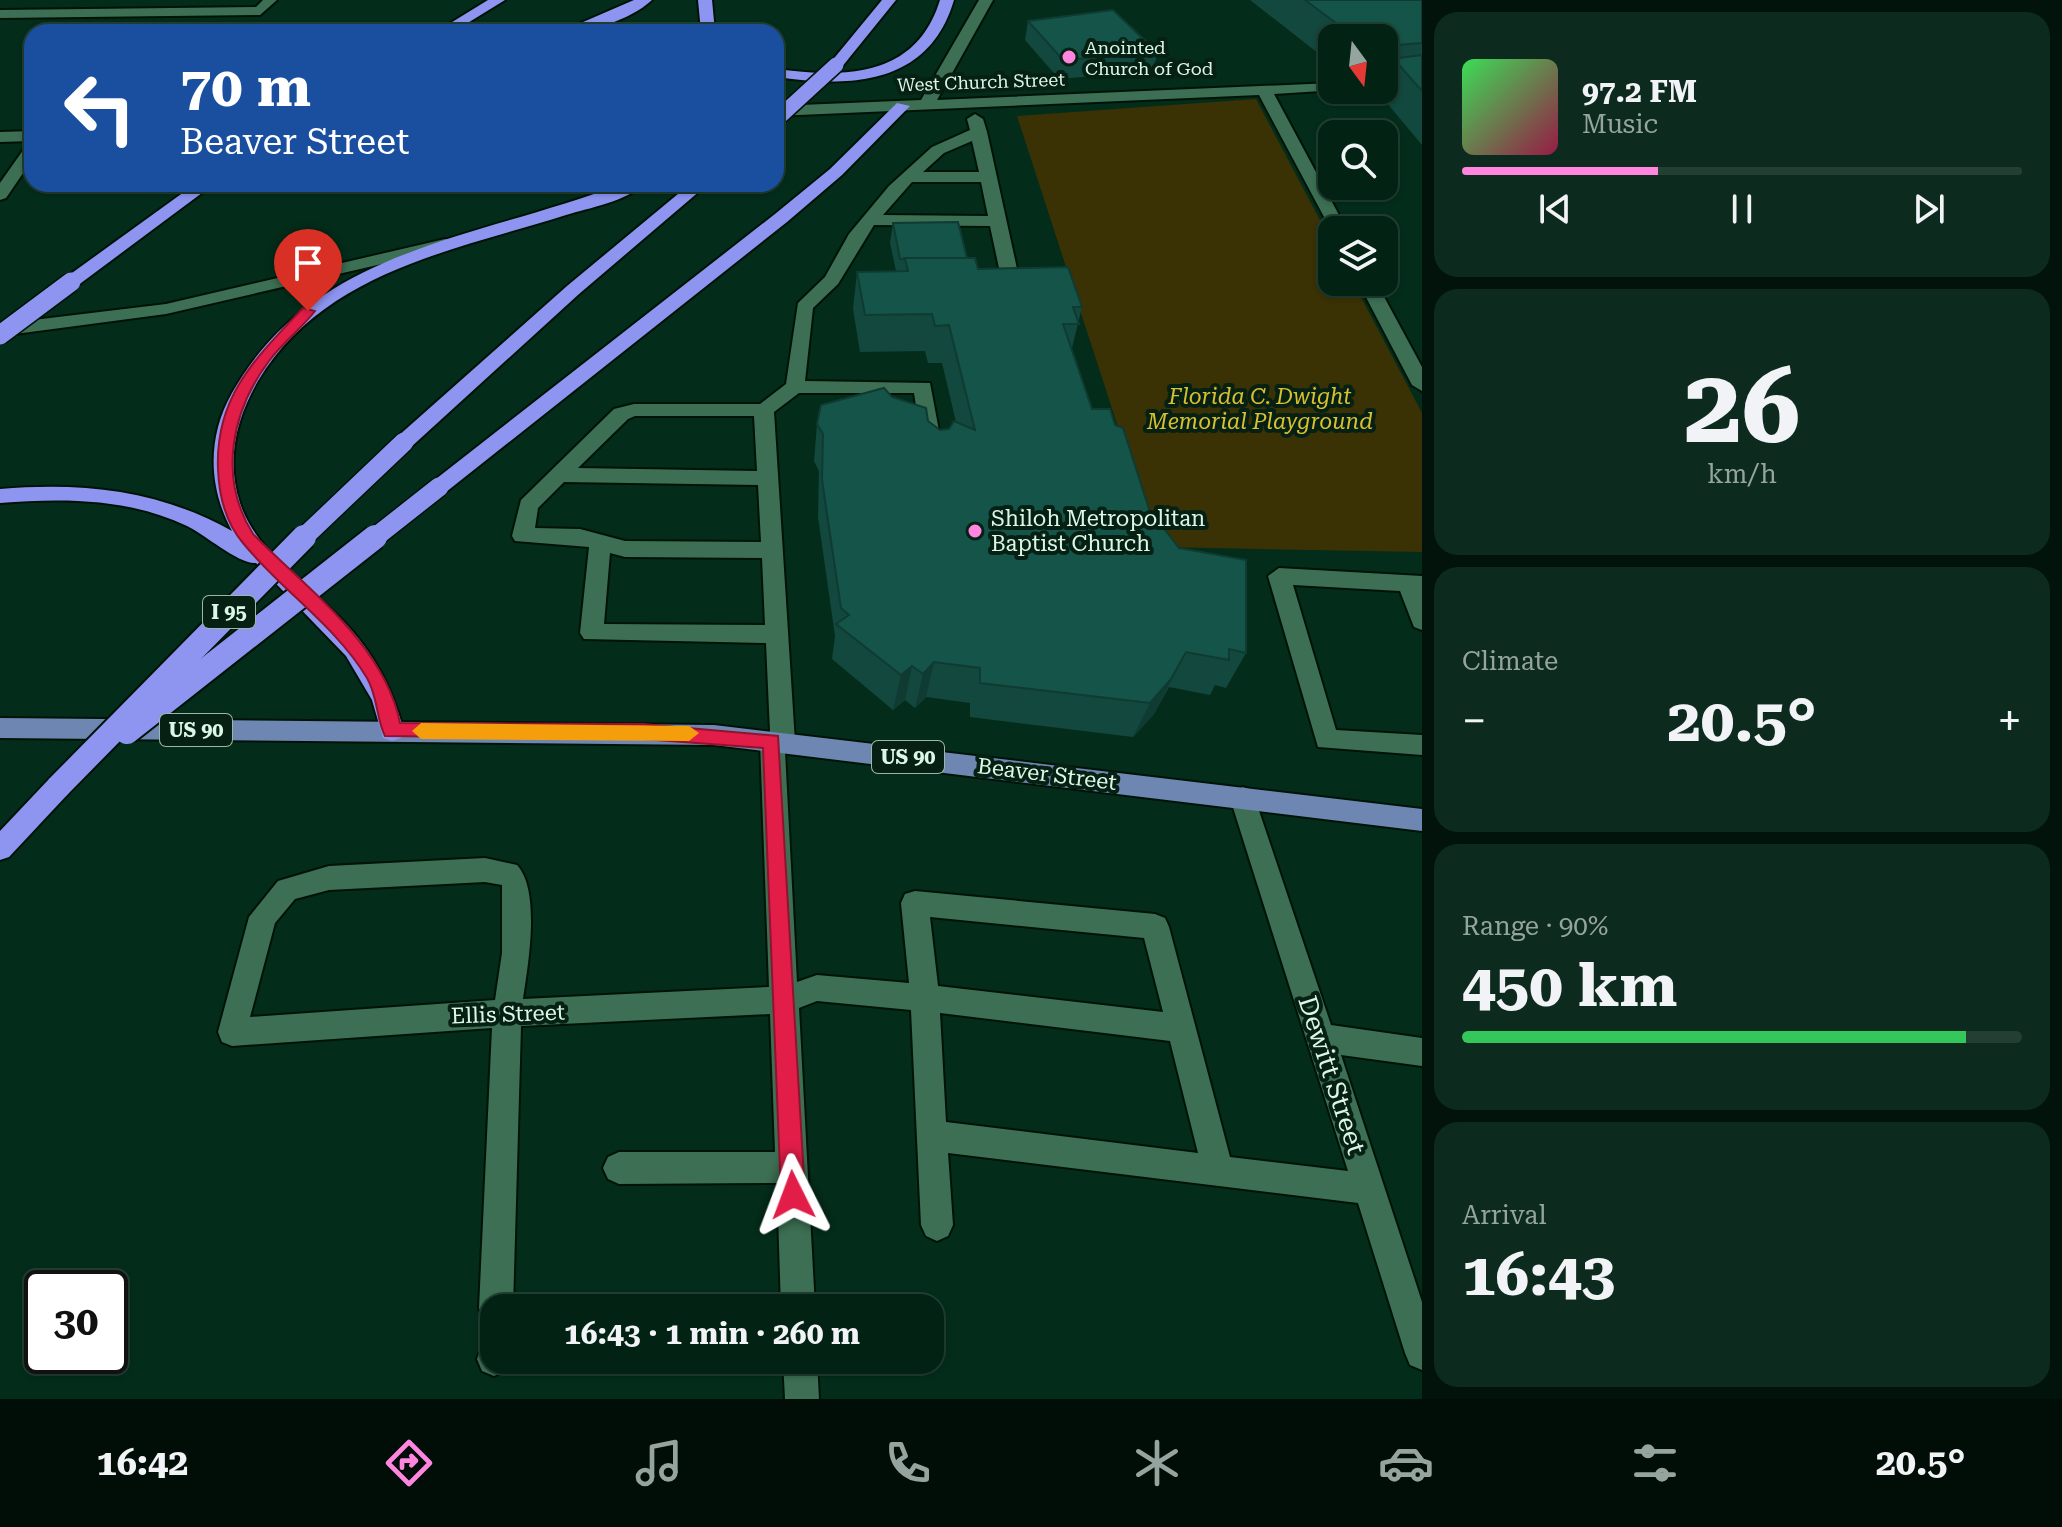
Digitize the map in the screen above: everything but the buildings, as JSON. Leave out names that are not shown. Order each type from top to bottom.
[{"type":"highway","points":[[435,24],[468,0]]},
{"type":"highway","points":[[457,24],[498,0]]},
{"type":"highway","points":[[592,24],[645,0]]},
{"type":"highway","points":[[705,0],[707,24]]},
{"type":"highway","points":[[784,113],[836,65],[889,0]]},
{"type":"highway","points":[[784,73],[845,75],[898,64],[928,42],[947,0]]},
{"type":"highway","points":[[784,97],[836,65]]},
{"type":"highway","points":[[59,786],[781,218],[836,172],[902,106]]},
{"type":"highway","points":[[0,332],[195,192]]},
{"type":"highway","points":[[392,731],[381,686],[368,665],[247,538],[230,505],[223,455],[228,421],[275,344],[321,301],[381,266],[447,243],[554,214],[614,192]]},
{"type":"highway","name":"I 95","points":[[0,849],[308,533],[404,442],[594,272],[690,192]]},
{"type":"highway","points":[[0,496],[93,493],[156,504],[234,542],[295,590]]},
{"type":"main road","name":"Beaver Street","points":[[0,728],[643,732],[777,742],[1422,820]]},
{"type":"main road","points":[[0,740],[62,729]]},
{"type":"street","points":[[926,105],[986,0]]},
{"type":"street","points":[[0,14],[265,5]]},
{"type":"street","name":"West Church Street","points":[[784,111],[1318,88]]},
{"type":"street","points":[[1264,90],[1332,216]]},
{"type":"street","points":[[965,103],[979,132],[1012,287],[981,287]]},
{"type":"street","points":[[795,387],[800,314],[808,301],[826,287],[870,220],[908,177],[938,150],[979,132]]},
{"type":"street","points":[[0,137],[24,136]]},
{"type":"street","points":[[0,195],[24,160]]},
{"type":"street","points":[[908,177],[990,177]]},
{"type":"street","points":[[870,220],[999,221]]},
{"type":"street","points":[[0,332],[166,309],[447,243]]},
{"type":"street","points":[[826,287],[857,287]]},
{"type":"street","points":[[1375,296],[1420,379]]},
{"type":"street","points":[[772,550],[625,549],[571,536],[523,536],[528,505],[616,418],[628,412],[764,410],[795,387],[923,387],[934,458]]},
{"type":"street","points":[[764,410],[777,634],[784,1000],[797,1294]]},
{"type":"street","points":[[558,475],[768,478]]},
{"type":"street","points":[[600,543],[592,633],[777,634]]},
{"type":"street","points":[[1422,621],[1415,584],[1279,576],[1327,740],[1422,745]]},
{"type":"street","name":"Dewitt Street","points":[[1243,798],[1422,1353]]},
{"type":"street","name":"Ellis Street","points":[[507,1013],[516,953],[517,892],[508,873],[485,870],[329,878],[287,889],[263,917],[232,1032],[507,1013],[784,1000],[817,988],[1181,1028]]},
{"type":"street","points":[[937,1225],[925,998],[915,903],[1155,927],[1218,1169]]},
{"type":"street","points":[[497,1294],[507,1013]]},
{"type":"street","points":[[1320,1038],[1422,1052]]},
{"type":"street","points":[[932,1136],[1369,1189]]},
{"type":"street","points":[[619,1168],[792,1167]]},
{"type":"street","points":[[801,1374],[802,1399]]},
{"type":"green space","name":"Florida C. Dwight Memorial Playground","points":[[1256,99],[1318,216],[1318,296],[1360,296],[1422,413],[1422,552],[1157,547],[1017,116]]},
{"type":"slow traffic","points":[[421,731],[689,733]]},
{"type":"place","name":"Anointed Church of God","points":[[1069,57]]},
{"type":"place","name":"Shiloh Metropolitan Baptist Church","points":[[975,531]]},
{"type":"route","points":[[308,311],[264,358],[235,405],[224,438],[226,488],[236,520],[247,538],[350,643],[374,675],[386,700],[392,731],[643,732],[772,741],[793,1195]]}]
